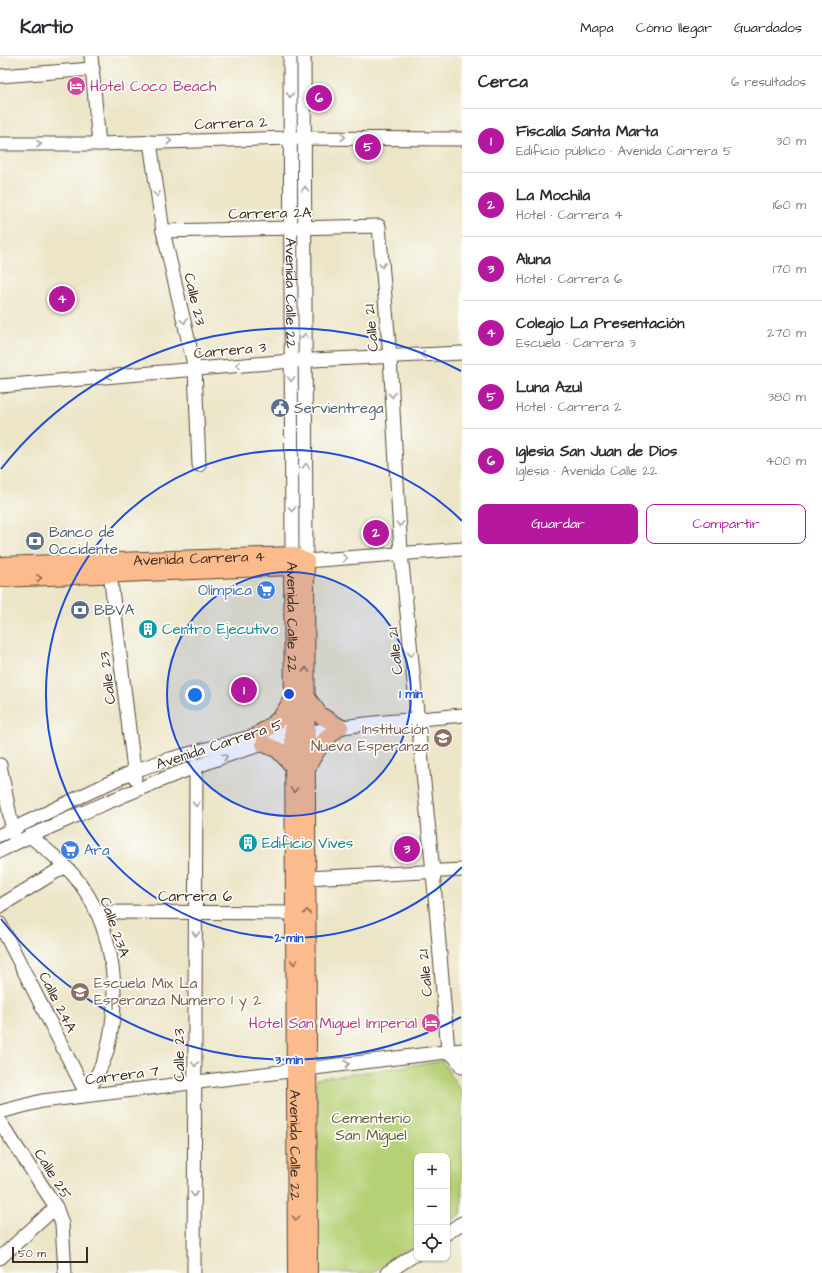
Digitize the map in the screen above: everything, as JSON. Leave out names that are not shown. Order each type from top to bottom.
[{"type":"main road","name":"Avenida Carrera 4","points":[[0,579],[110,568],[297,561]]},
{"type":"main road","name":"Avenida Calle 22","points":[[297,561],[300,768],[294,912],[309,1273]]},
{"type":"main road","name":"Avenida Carrera 4","points":[[0,565],[110,568]]},
{"type":"main road","points":[[300,693],[320,715],[340,727],[329,735],[300,768],[262,739],[270,727],[285,712],[300,693]]},
{"type":"main road","name":"Avenida Calle 22","points":[[296,1273],[307,878],[300,768]]},
{"type":"street","name":"Avenida Calle 22","points":[[290,56],[291,361],[297,561]]},
{"type":"street","name":"Avenida Calle 22","points":[[297,561],[305,361],[304,56]]},
{"type":"street","points":[[0,76],[92,62],[99,144]]},
{"type":"street","name":"Carrera 2","points":[[0,144],[99,144],[290,138],[462,139]]},
{"type":"street","name":"Calle 23","points":[[150,142],[163,231],[195,369],[199,465]]},
{"type":"street","name":"Carrera 2A","points":[[163,231],[379,226]]},
{"type":"street","name":"Calle 21","points":[[379,226],[390,357],[401,553],[433,872],[448,1051]]},
{"type":"street","name":"Carrera 3","points":[[0,386],[291,361],[462,353]]},
{"type":"street","points":[[297,561],[462,549]]},
{"type":"street","name":"Calle 23","points":[[110,568],[136,790]]},
{"type":"street","name":"Avenida Carrera 5","points":[[0,835],[134,771],[163,761],[300,729],[340,727],[462,715]]},
{"type":"street","name":"Avenida Carrera 5","points":[[0,851],[16,842],[136,790],[262,739]]},
{"type":"street","points":[[0,765],[12,829],[16,842]]},
{"type":"street","name":"Calle 23","points":[[194,1273],[196,766]]},
{"type":"street","name":"Calle 23A","points":[[30,836],[65,866],[87,896],[96,912],[112,957],[115,1005],[107,1052],[87,1096]]},
{"type":"street","points":[[0,906],[65,866]]},
{"type":"street","points":[[307,878],[462,870]]},
{"type":"street","name":"Carrera 6","points":[[96,912],[294,912]]},
{"type":"street","name":"Calle 24A","points":[[0,924],[87,1096]]},
{"type":"street","name":"Carrera 7","points":[[0,1112],[42,1101],[462,1050]]},
{"type":"street","points":[[448,1051],[455,1057],[462,1067]]},
{"type":"street","name":"Calle 25","points":[[0,1122],[56,1207],[62,1224],[65,1273]]},
{"type":"street","points":[[0,1258],[56,1207]]},
{"type":"street","points":[[450,1231],[462,1223]]},
{"type":"street","points":[[387,1273],[414,1255]]},
{"type":"green space","name":"Cementerio San Miguel","points":[[442,1061],[462,1093],[462,1213],[450,1221],[450,1153],[414,1153],[414,1245],[372,1273],[318,1273],[316,1079]]},
{"type":"place","name":"Hotel Coco Beach","points":[[76,86]]},
{"type":"place","name":"Iglesia San Juan de Dios","points":[[319,98]]},
{"type":"place","name":"Luna Azul","points":[[368,147]]},
{"type":"place","name":"Colegio La Presentación","points":[[62,299]]},
{"type":"place","name":"Servientrega","points":[[280,408]]},
{"type":"place","name":"La Mochila","points":[[376,533]]},
{"type":"place","name":"Banco de Occidente","points":[[35,541]]},
{"type":"place","name":"Olímpica","points":[[266,590]]},
{"type":"place","name":"BBVA","points":[[80,610]]},
{"type":"place","name":"Centro Ejecutivo","points":[[148,629]]},
{"type":"place","name":"Fiscalía Santa Marta","points":[[244,690]]},
{"type":"place","name":"Institución Nueva Esperanza","points":[[443,738]]},
{"type":"place","name":"Edificio Vives","points":[[248,843]]},
{"type":"place","name":"Aluna","points":[[407,849]]},
{"type":"place","name":"Ara","points":[[70,850]]},
{"type":"place","name":"Escuela Mix La Esperanza Numero 1 y 2","points":[[80,992]]},
{"type":"place","name":"Hotel San Miguel Imperial","points":[[431,1023]]}]
